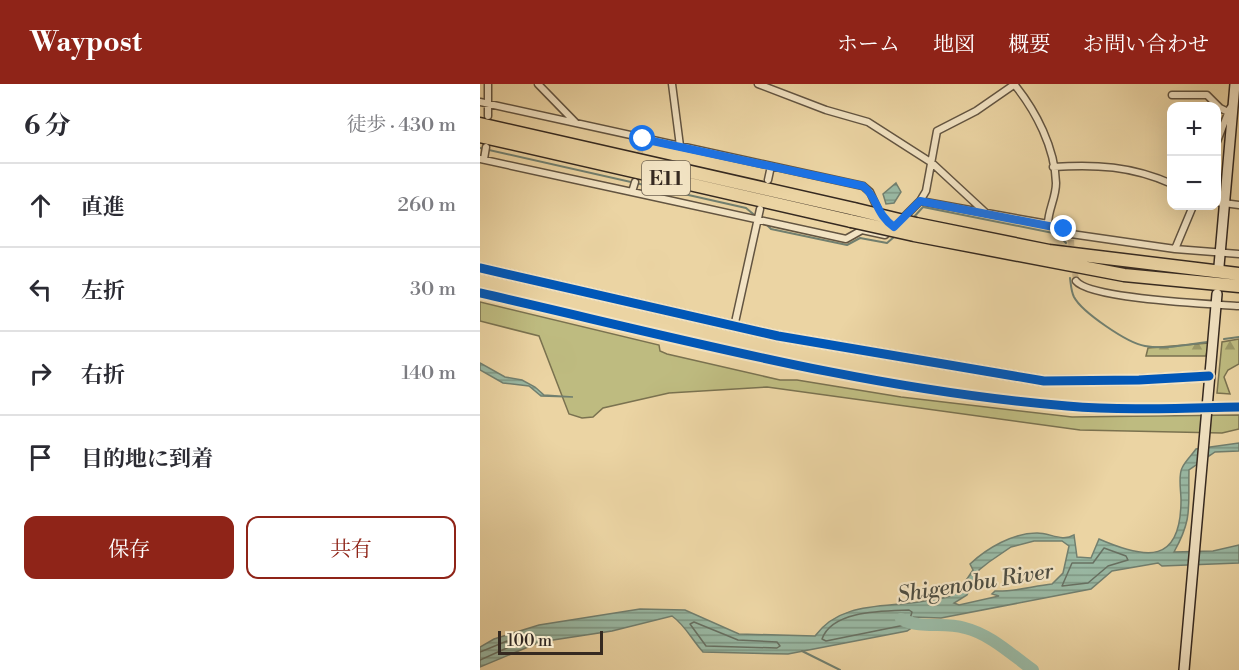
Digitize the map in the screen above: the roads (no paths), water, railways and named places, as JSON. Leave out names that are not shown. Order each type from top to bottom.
[{"type":"highway","name":"E11","points":[[484,120],[852,215]]},
{"type":"highway","name":"E11","points":[[483,142],[852,215],[1124,275],[1239,286]]},
{"type":"highway","name":"E11","points":[[915,229],[1127,262],[1239,274]]},
{"type":"street","points":[[484,120],[488,104],[488,84]]},
{"type":"street","points":[[538,84],[576,123]]},
{"type":"street","points":[[672,84],[680,146]]},
{"type":"street","points":[[758,84],[826,110],[868,122],[932,163],[986,213]]},
{"type":"street","points":[[483,142],[482,159],[846,239],[862,230],[885,235],[920,201],[926,191],[937,130],[976,111],[1014,84],[1039,119],[1053,167],[1056,184],[1048,224]]},
{"type":"street","points":[[1221,196],[1235,84]]},
{"type":"street","points":[[1172,95],[1208,95],[1220,108],[1228,111]]},
{"type":"street","points":[[1221,130],[1234,99]]},
{"type":"street","points":[[480,102],[863,186],[870,192],[882,218],[894,227]]},
{"type":"street","points":[[641,148],[643,139]]},
{"type":"street","points":[[768,180],[771,166]]},
{"type":"street","points":[[1053,167],[1114,166],[1167,182]]},
{"type":"street","points":[[632,192],[634,182]]},
{"type":"street","points":[[920,201],[1048,224],[1071,237],[1239,254]]},
{"type":"street","points":[[1221,204],[1239,205]]},
{"type":"street","points":[[734,327],[760,209]]},
{"type":"street","points":[[1174,249],[1191,210]]},
{"type":"street","points":[[1219,266],[1220,210]]},
{"type":"street","points":[[480,268],[734,327],[1044,381],[1138,380],[1209,375]]},
{"type":"street","points":[[1076,281],[1081,287],[1091,290],[1239,306]]},
{"type":"street","points":[[1184,670],[1217,294]]},
{"type":"water","points":[[896,183],[901,192],[894,203],[886,204],[883,194]]},
{"type":"water","points":[[480,363],[505,377],[522,380],[544,395],[573,397],[541,396],[529,386],[503,383],[480,370]]},
{"type":"water","points":[[1239,443],[1239,451],[1215,452],[1189,470],[1187,521],[1174,552],[1213,551],[1239,545],[1239,563],[1162,566],[1158,563],[1112,571],[1091,589],[941,618],[914,617],[919,623],[907,631],[788,654],[703,652],[685,628],[672,616],[612,631],[540,642],[480,667],[480,647],[494,639],[539,625],[640,609],[685,610],[739,634],[815,636],[826,624],[853,611],[950,596],[969,576],[973,570],[970,564],[977,558],[1001,542],[1028,534],[1042,533],[1065,538],[1074,535],[1077,557],[1091,558],[1099,539],[1132,551],[1146,553],[1158,551],[1168,546],[1175,536],[1181,500],[1181,471],[1196,449]],"holes":[[[1034,541],[1062,541],[1069,546],[1063,573],[1052,584],[995,591],[992,594],[999,596],[959,605],[954,603],[967,595],[979,570],[1011,547]]]},
{"type":"waterway","points":[[480,148],[746,208],[758,218]]},
{"type":"waterway","points":[[913,218],[923,207],[1058,234],[1066,243]]},
{"type":"waterway","points":[[765,223],[771,229],[847,245],[860,238],[887,243],[894,237]]},
{"type":"waterway","points":[[1070,278],[1074,297],[1086,311],[1137,344],[1161,347],[1209,342]]},
{"type":"waterway","points":[[1224,339],[1239,337]]},
{"type":"waterway","points":[[901,619],[917,624],[949,625],[974,631],[1000,646],[1033,670]]},
{"type":"waterway","points":[[802,651],[840,670]]},
{"type":"tunnel","points":[[638,161],[641,148]]},
{"type":"tunnel","points":[[1071,240],[1072,254]]},
{"type":"tunnel","points":[[1074,264],[1076,281]]},
{"type":"water label","name":"Shigenobu River","points":[[975,582]]}]
